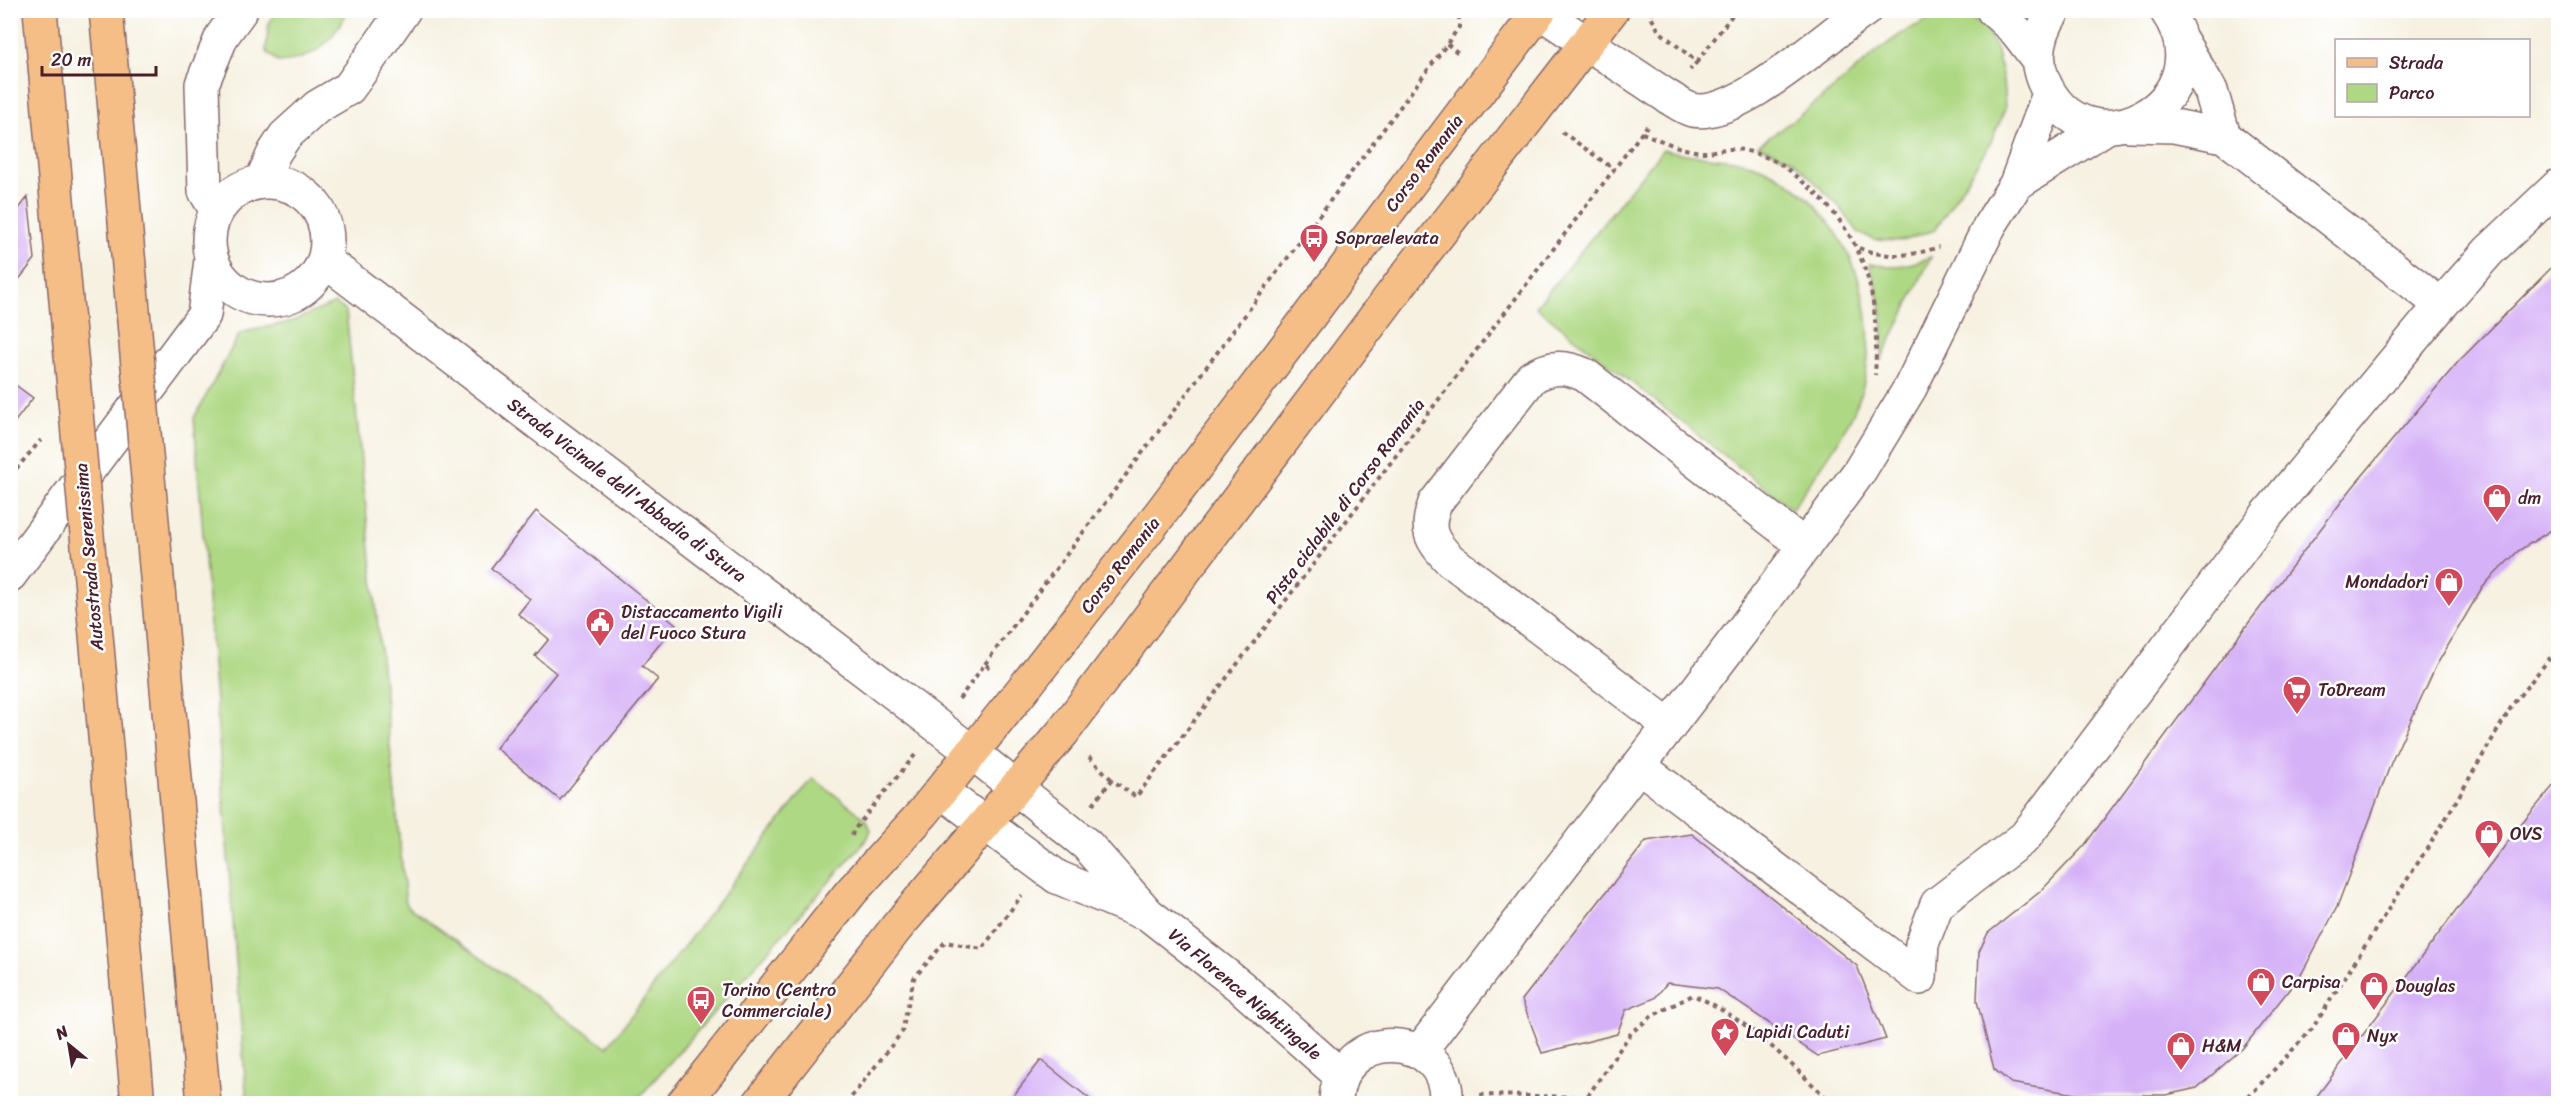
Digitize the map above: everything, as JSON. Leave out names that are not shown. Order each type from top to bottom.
[{"type":"main road","name":"Autostrada Serenissima","points":[[40,10],[138,1104]]},
{"type":"main road","points":[[106,10],[204,1104]]},
{"type":"main road","points":[[759,1104],[897,927],[1063,732],[1410,271],[1612,10]]},
{"type":"main road","name":"Corso Romania","points":[[683,1104],[851,892],[973,753],[1160,514],[1539,11]]},
{"type":"street","points":[[217,211],[205,191],[202,84],[222,36],[241,10]]},
{"type":"street","points":[[261,182],[274,153],[285,136],[317,107],[349,88],[404,10]]},
{"type":"street","name":"Corso Romania","points":[[1539,11],[1586,45],[1668,97],[1690,110],[1700,111],[1721,108],[1754,92],[1865,10]]},
{"type":"street","points":[[1993,10],[2016,31],[2039,61]]},
{"type":"street","points":[[2054,10],[2044,25],[2038,47],[2039,71],[2049,94],[2064,111],[2085,123],[2118,126],[2174,126],[2224,136],[2440,305]]},
{"type":"street","points":[[2016,184],[2118,126],[2150,115],[2167,99],[2178,80],[2182,60],[2176,23]]},
{"type":"street","points":[[2176,23],[2211,92],[2224,136]]},
{"type":"street","points":[[1420,1051],[1670,726],[1859,472],[1910,388],[1989,225],[2016,184],[2049,94]]},
{"type":"street","points":[[10,575],[204,315],[211,260],[209,237],[217,211],[234,192],[261,182],[280,182],[296,188],[314,202],[326,226],[328,247],[324,260],[311,282],[291,296],[271,300],[253,298],[227,284],[211,260]]},
{"type":"street","points":[[1639,766],[1920,978],[1922,944],[1937,904],[2025,837],[2266,516],[2440,305],[2489,251],[2559,186]]},
{"type":"street","name":"Strada Vicinale dell'Abbadia di Stura","points":[[324,260],[1015,787]]},
{"type":"street","points":[[204,315],[253,298]]},
{"type":"street","points":[[1670,726],[1449,560],[1435,546],[1430,532],[1430,516],[1435,503],[1532,377],[1547,368],[1569,368],[1585,375],[1805,546]]},
{"type":"street","name":"Via Florence Nightingale","points":[[1015,787],[1087,846],[1148,914],[1241,987],[1339,1090]]},
{"type":"street","name":"Via Florence Nightingale","points":[[941,791],[1058,877],[1148,914]]},
{"type":"street","points":[[1339,1090],[1357,1056],[1371,1048],[1387,1044],[1403,1045],[1420,1051],[1433,1063],[1442,1078],[1446,1099]]},
{"type":"path","points":[[985,664],[1447,44],[1459,27],[1459,10]]},
{"type":"path","points":[[1697,62],[1736,10]]},
{"type":"path","points":[[1642,133],[1676,146],[1702,152],[1733,148],[1771,159],[1798,177],[1822,199],[1858,248],[1870,287],[1878,334],[1874,386]]},
{"type":"path","name":"Pista ciclabile di Corso Romania","points":[[1090,807],[1112,780],[1136,797],[1615,170]]},
{"type":"path","points":[[1858,248],[1874,254],[1893,256],[1920,254],[1989,225]]},
{"type":"path","points":[[10,476],[42,440]]},
{"type":"path","points":[[2242,1104],[2312,1029],[2442,825],[2513,704],[2559,648]]},
{"type":"path","points":[[846,1104],[902,1032],[914,978],[933,953],[945,942],[982,949],[1024,892]]},
{"type":"path","points":[[1588,1104],[1587,1097],[1631,1033],[1652,1016],[1693,995],[1722,1007],[1769,1042],[1833,1104]]},
{"type":"path","points":[[1446,1099],[1587,1097]]},
{"type":"green space","points":[[275,10],[348,11],[335,32],[320,48],[302,58],[278,62],[266,51],[268,27]]},
{"type":"green space","points":[[1951,14],[1970,18],[1985,28],[1996,48],[2003,79],[2005,109],[1991,142],[1935,230],[1902,241],[1875,240],[1858,232],[1839,206],[1792,160],[1758,145],[1810,108],[1891,41],[1919,24]]},
{"type":"green space","points":[[1663,149],[1748,163],[1790,183],[1815,206],[1836,233],[1852,263],[1863,296],[1868,330],[1867,363],[1860,396],[1839,440],[1792,509],[1536,307]]},
{"type":"green space","points":[[1931,257],[1881,361],[1883,336],[1881,312],[1877,288],[1869,264],[1901,265]]},
{"type":"green space","points":[[335,303],[346,311],[406,905],[607,1047],[813,778],[866,819],[871,830],[867,839],[634,1103],[247,1103],[194,418],[240,333],[290,322]]},
{"type":"building","points":[[28,197],[35,259],[10,291],[10,220]]},
{"type":"building","name":"ToDream","points":[[2558,261],[2558,526],[2518,551],[2483,586],[2436,666],[2391,763],[2337,907],[2302,973],[2243,1048],[2197,1088],[2166,1095],[2081,1095],[2011,1083],[1994,1069],[1977,1001],[1979,952],[1988,933],[2041,891],[2084,846],[2237,638],[2352,488],[2458,362]]},
{"type":"building","points":[[10,381],[33,398],[10,428]]},
{"type":"building","name":"Distaccamento Vigili del Fuoco Stura","points":[[536,511],[676,624],[642,666],[658,679],[560,800],[496,748],[556,673],[535,656],[549,639],[518,614],[530,599],[491,568]]},
{"type":"building","points":[[2558,780],[2558,1104],[2311,1104],[2516,831]]},
{"type":"building","points":[[1692,834],[1857,966],[1886,1039],[1818,1056],[1718,989],[1667,983],[1655,998],[1626,1010],[1617,1034],[1542,1053],[1522,1000],[1646,841]]},
{"type":"building","points":[[1041,1060],[1096,1104],[1007,1104]]},
{"type":"place","name":"Sopraelevata","points":[[1314,264]]},
{"type":"place","name":"dm","points":[[2497,524]]},
{"type":"place","name":"Mondadori","points":[[2449,608]]},
{"type":"place","name":"Distaccamento Vigili del Fuoco Stura","points":[[600,648]]},
{"type":"place","name":"ToDream","points":[[2297,716]]},
{"type":"place","name":"OVS","points":[[2489,860]]},
{"type":"place","name":"Carpisa","points":[[2261,1008]]},
{"type":"place","name":"Douglas","points":[[2374,1012]]},
{"type":"place","name":"Torino (Centro Commerciale)","points":[[701,1026]]},
{"type":"place","name":"Lapidi Caduti","points":[[1725,1058]]},
{"type":"place","name":"Nyx","points":[[2346,1062]]},
{"type":"place","name":"H&M","points":[[2181,1072]]}]
